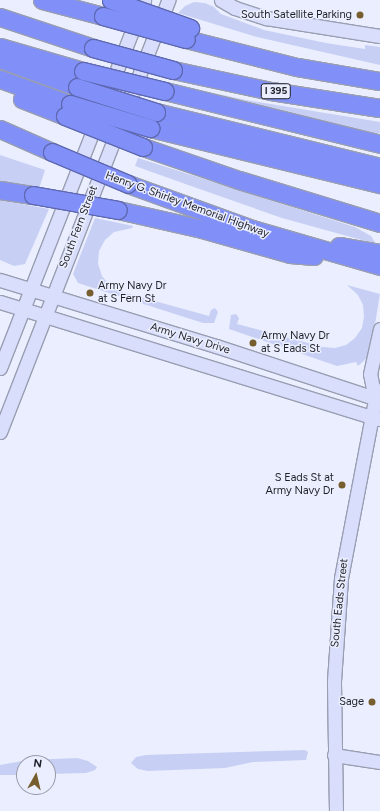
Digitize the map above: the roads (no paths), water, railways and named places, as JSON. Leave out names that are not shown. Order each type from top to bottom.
[{"type":"highway","points":[[42,0],[103,16],[188,34],[375,80]]},
{"type":"highway","points":[[111,0],[188,34]]},
{"type":"highway","name":"I 395","points":[[0,17],[92,48],[173,70],[272,91],[380,108]]},
{"type":"highway","points":[[0,47],[83,71],[380,144]]},
{"type":"highway","points":[[0,59],[77,87],[156,112],[380,167]]},
{"type":"highway","points":[[0,79],[68,110],[143,147],[233,178],[380,223]]},
{"type":"highway","points":[[0,90],[68,110],[150,128],[380,184]]},
{"type":"highway","name":"Henry G. Shirley Memorial Highway","points":[[0,129],[128,184],[283,239],[369,254],[380,266]]},
{"type":"highway","points":[[359,140],[380,139]]},
{"type":"highway","points":[[0,190],[33,194],[118,210],[202,229],[290,254],[369,254]]},
{"type":"main road","name":"South Fern Street","points":[[0,368],[144,0]]},
{"type":"main road","name":"South Fern Street","points":[[0,432],[168,0]]},
{"type":"main road","points":[[221,0],[235,8],[266,18],[380,36]]},
{"type":"main road","name":"Army Navy Drive","points":[[0,280],[378,396]]},
{"type":"main road","name":"Army Navy Drive","points":[[0,302],[376,418]]},
{"type":"main road","name":"South Eads Street","points":[[336,811],[334,755],[335,650],[341,578],[376,418],[378,396],[370,374],[380,329]]},
{"type":"main road","points":[[334,755],[380,762]]},
{"type":"place","name":"South Satellite Parking","points":[[360,15]]},
{"type":"place","name":"Army Navy Dr at S Fern St","points":[[90,293]]},
{"type":"place","name":"Army Navy Dr at S Eads St","points":[[253,343]]},
{"type":"place","name":"S Eads St at Army Navy Dr","points":[[342,485]]},
{"type":"place","name":"Sage","points":[[372,702]]}]
